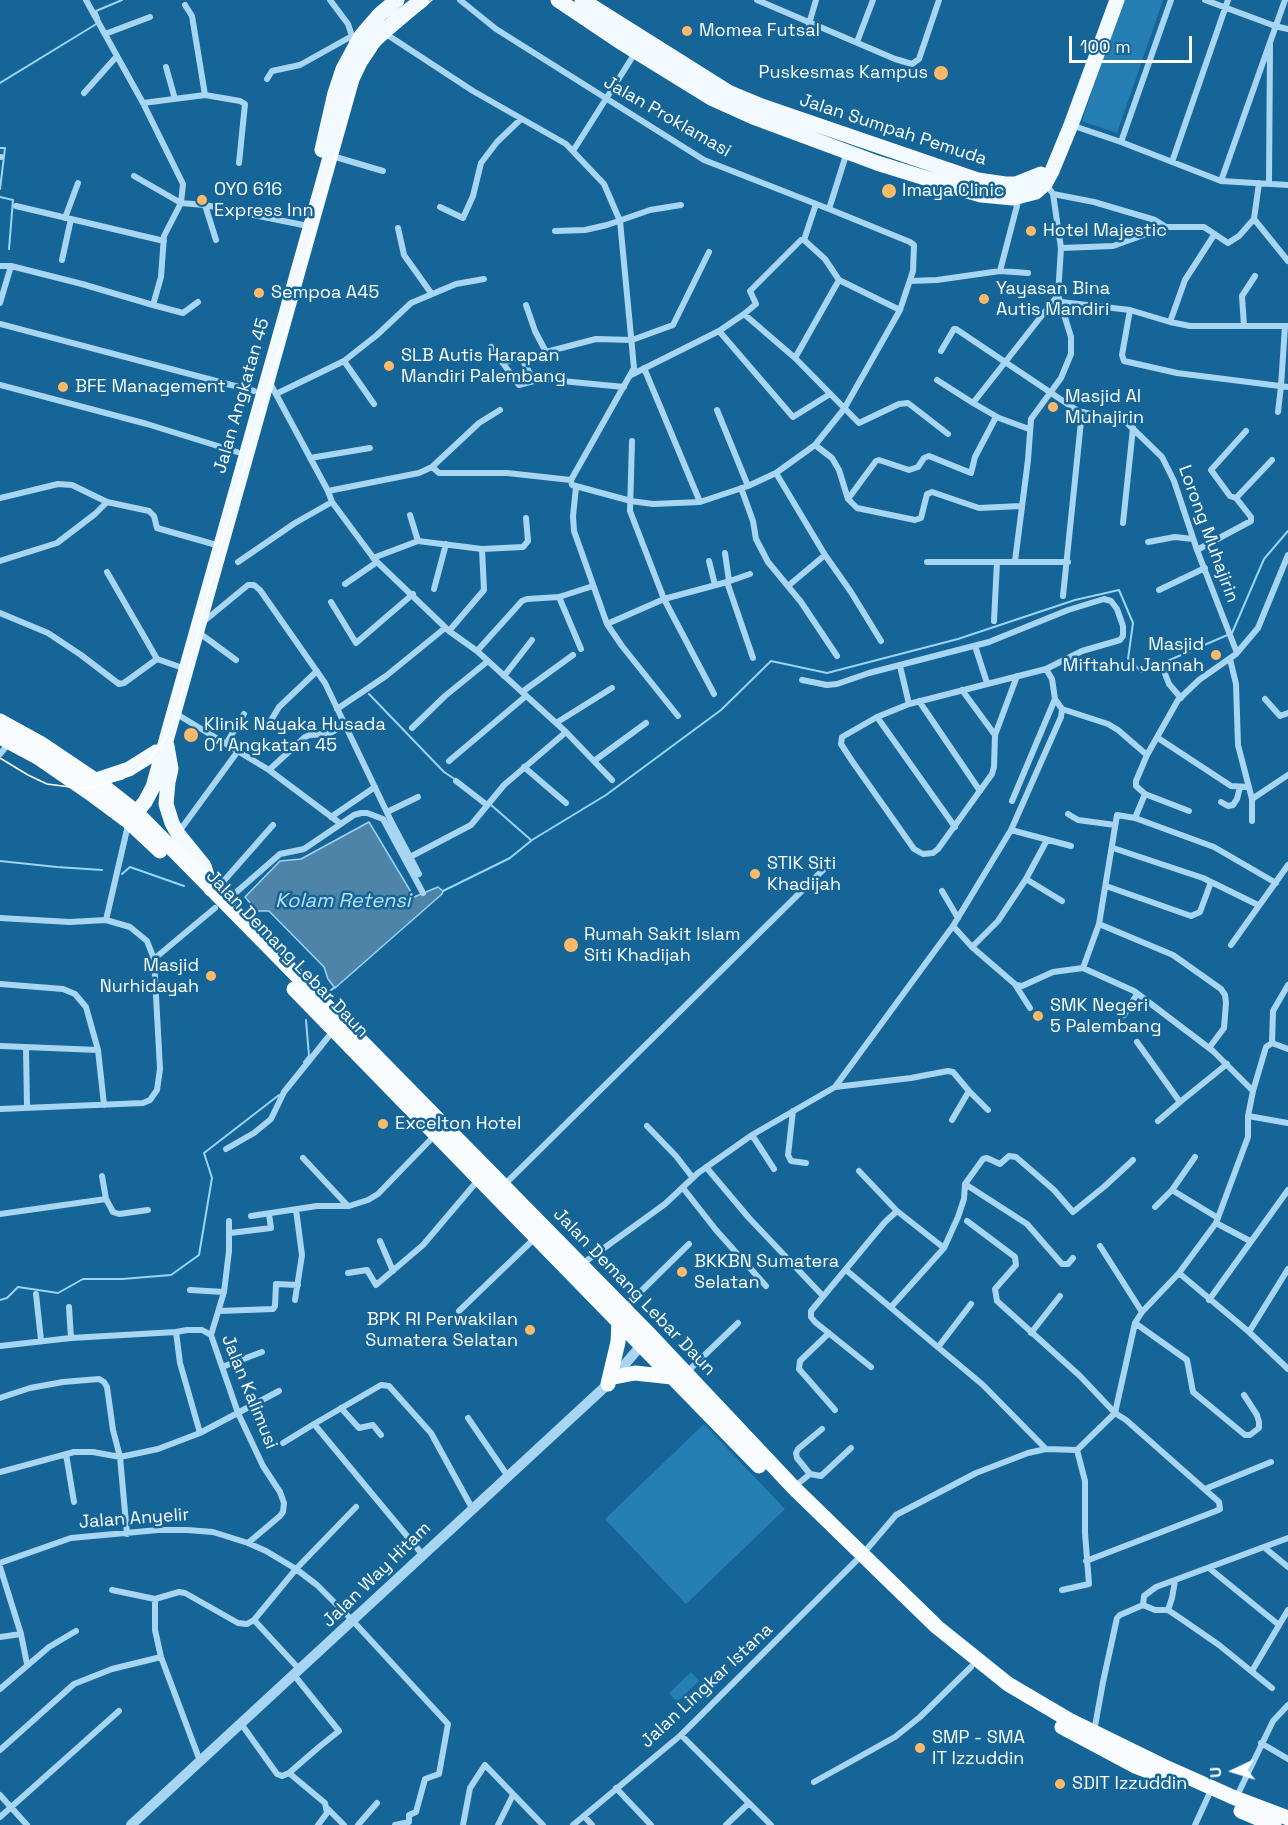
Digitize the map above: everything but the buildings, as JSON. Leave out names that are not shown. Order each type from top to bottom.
[{"type":"highway","name":"Jalan Demang Lebar Daun","points":[[0,722],[40,743],[96,780],[440,1131],[479,1179],[536,1237],[576,1270]]},
{"type":"highway","name":"Jalan Demang Lebar Daun","points":[[3,744],[43,761],[128,813],[212,890],[220,906],[333,1031],[440,1131],[503,1186],[576,1270],[646,1340],[687,1373],[921,1625],[971,1667],[1001,1691],[1136,1766],[1288,1818]]},
{"type":"highway","points":[[621,1315],[611,1381],[635,1373],[672,1377]]},
{"type":"highway","name":"Jalan Demang Lebar Daun","points":[[646,1340],[672,1377],[859,1558],[979,1662],[1036,1702],[1274,1825]]},
{"type":"main road","name":"Jalan Angkatan 45","points":[[128,813],[145,802],[153,787],[180,667],[237,452],[318,173],[337,86],[352,43],[394,9],[422,0]]},
{"type":"main road","name":"Jalan Sumpah Pemuda","points":[[558,0],[730,93],[805,123],[978,180],[1046,184]]},
{"type":"main road","name":"Jalan Sumpah Pemuda","points":[[582,0],[713,99],[753,117],[847,152],[981,195],[1019,198]]},
{"type":"main road","points":[[1068,124],[1111,0]]},
{"type":"main road","points":[[1019,198],[1036,192],[1046,184],[1054,150],[1068,124],[1117,0]]},
{"type":"main road","name":"Jalan Angkatan 45","points":[[161,748],[175,713],[356,71],[394,9]]},
{"type":"main road","points":[[96,780],[129,769],[161,748],[171,769],[166,804],[172,823],[204,866],[212,890]]},
{"type":"street","points":[[86,0],[143,104],[183,184],[181,203],[164,241],[161,277],[153,306]]},
{"type":"street","points":[[267,79],[272,71],[300,65],[352,43],[348,24],[330,0]]},
{"type":"street","name":"Jalan Proklamasi","points":[[460,0],[496,29],[704,160],[914,245],[914,271],[900,310],[844,409],[815,445],[776,473],[745,487],[700,502],[653,504],[631,501],[576,487]]},
{"type":"street","points":[[757,0],[809,24],[906,63],[915,63],[919,59],[939,0]]},
{"type":"street","points":[[809,24],[816,0]]},
{"type":"street","points":[[856,42],[873,0]]},
{"type":"street","points":[[1121,141],[1172,0]]},
{"type":"street","points":[[1205,0],[1227,4],[1275,26],[1288,29]]},
{"type":"street","points":[[1221,181],[1285,0]]},
{"type":"street","points":[[1172,162],[1227,4]]},
{"type":"street","points":[[185,5],[192,16],[205,95]]},
{"type":"street","points":[[103,30],[150,16]]},
{"type":"street","points":[[382,32],[473,91],[566,144],[604,184],[620,220],[634,364],[624,387],[571,480],[572,485],[576,487],[574,531],[607,624],[678,716]]},
{"type":"street","points":[[1269,184],[1270,38]]},
{"type":"street","points":[[573,151],[640,45]]},
{"type":"street","points":[[84,93],[117,56]]},
{"type":"street","points":[[166,67],[175,99]]},
{"type":"street","points":[[143,104],[205,95],[240,101],[245,104],[239,163]]},
{"type":"street","points":[[440,207],[463,218],[473,196],[481,163],[497,142],[521,119]]},
{"type":"street","points":[[1068,124],[1121,141],[1221,181],[1288,185]]},
{"type":"street","points":[[829,209],[847,152]]},
{"type":"street","points":[[331,156],[383,171]]},
{"type":"street","points":[[134,176],[181,203],[205,205],[303,225]]},
{"type":"street","points":[[62,260],[68,219],[78,183]]},
{"type":"street","points":[[1062,248],[1113,246],[1166,227],[1204,227],[1226,243],[1233,241],[1254,219],[1259,183]]},
{"type":"street","points":[[1046,184],[1094,202],[1155,220],[1166,227]]},
{"type":"street","points":[[1015,561],[1028,460],[1029,429],[1034,413],[1061,378],[1071,354],[1071,337],[1058,294],[1062,248],[1046,184]]},
{"type":"street","points":[[1000,272],[1019,198]]},
{"type":"street","points":[[630,375],[719,331],[756,304],[750,291],[801,240],[804,240],[816,204]]},
{"type":"street","points":[[205,205],[216,240]]},
{"type":"street","points":[[555,231],[585,230],[651,210],[681,205]]},
{"type":"street","points":[[16,206],[164,241]]},
{"type":"street","points":[[1254,219],[1288,261]]},
{"type":"street","points":[[398,228],[404,255],[431,293]]},
{"type":"street","points":[[1170,322],[1185,280],[1214,235]]},
{"type":"street","points":[[804,240],[825,259],[839,280],[900,310]]},
{"type":"street","points":[[526,305],[535,331],[546,352],[596,339],[632,340],[672,325],[677,320],[709,252]]},
{"type":"street","points":[[0,266],[11,266],[82,284],[183,313],[198,302]]},
{"type":"street","points":[[0,303],[11,266]]},
{"type":"street","points":[[910,281],[1000,272],[1028,273]]},
{"type":"street","points":[[1244,326],[1242,296],[1255,276]]},
{"type":"street","points":[[276,394],[344,361],[377,336],[411,303],[456,284],[484,279]]},
{"type":"street","points":[[795,358],[839,280]]},
{"type":"street","points":[[974,404],[1058,294]]},
{"type":"street","points":[[1061,302],[1130,310],[1190,326],[1287,326],[1283,386],[1278,412]]},
{"type":"street","points":[[1130,310],[1122,355],[1124,361],[1177,373],[1283,386]]},
{"type":"street","points":[[744,314],[795,358],[857,422],[862,423],[899,404],[908,403],[948,434]]},
{"type":"street","points":[[0,324],[254,391]]},
{"type":"street","points":[[941,351],[955,329],[1007,362],[1049,393],[1082,412],[1126,422],[1133,428],[1123,523]]},
{"type":"street","points":[[719,331],[792,417],[830,394]]},
{"type":"street","points":[[491,347],[519,385],[541,379],[624,387]]},
{"type":"street","points":[[502,363],[521,357],[534,381]]},
{"type":"street","points":[[344,361],[374,404]]},
{"type":"street","points":[[644,368],[700,502]]},
{"type":"street","points":[[268,380],[332,502],[375,560],[447,629],[477,651],[566,732],[612,780]]},
{"type":"street","points":[[937,380],[996,417],[1029,429]]},
{"type":"street","points":[[0,385],[147,424],[237,452]]},
{"type":"street","points":[[328,491],[418,473],[432,466],[479,423],[500,410]]},
{"type":"street","points":[[717,410],[745,487],[756,539],[768,562],[801,602],[837,656]]},
{"type":"street","points":[[1063,596],[1082,412]]},
{"type":"street","points":[[848,499],[876,460],[909,470],[918,466],[924,458],[929,456],[971,473],[975,457],[996,417]]},
{"type":"street","name":"Lorong Muhajirin","points":[[1133,428],[1162,456],[1174,481],[1197,550],[1237,653]]},
{"type":"street","points":[[1197,550],[1252,520],[1211,470],[1246,431]]},
{"type":"street","points":[[633,441],[630,511],[664,599],[714,694]]},
{"type":"street","points":[[815,445],[832,458],[839,470],[848,499],[857,508],[915,520],[921,518],[927,494],[932,492],[979,508],[1021,506]]},
{"type":"street","points":[[310,458],[370,448]]},
{"type":"street","points":[[1236,498],[1272,460]]},
{"type":"street","points":[[432,466],[439,472],[494,472],[571,480]]},
{"type":"street","points":[[776,473],[825,555],[881,641]]},
{"type":"street","points":[[0,498],[58,484],[72,485],[107,502],[149,511],[154,516],[158,528],[213,544]]},
{"type":"street","points":[[0,561],[57,543],[107,502]]},
{"type":"street","points":[[238,562],[295,523],[332,502]]},
{"type":"street","points":[[410,515],[418,541]]},
{"type":"street","points":[[345,584],[375,560],[418,541],[482,549],[527,546],[526,518]]},
{"type":"street","points":[[1148,542],[1175,537],[1193,539]]},
{"type":"street","points":[[434,589],[446,544]]},
{"type":"street","points":[[337,709],[386,676],[447,629],[484,590],[482,549]]},
{"type":"street","points":[[725,553],[728,582],[753,658]]},
{"type":"street","points":[[788,586],[825,555]]},
{"type":"street","points":[[1188,811],[1145,794],[1136,786],[1136,781],[1147,755],[1181,698],[1199,680],[1237,653],[1258,628],[1285,570],[1288,555]]},
{"type":"street","points":[[709,561],[715,585]]},
{"type":"street","points":[[927,561],[1068,562]]},
{"type":"street","points":[[994,621],[997,562]]},
{"type":"street","points":[[1159,590],[1205,568]]},
{"type":"street","points":[[107,572],[157,659],[180,667]]},
{"type":"street","points":[[607,624],[664,599],[750,574]]},
{"type":"street","points":[[236,660],[197,629],[248,585],[254,585],[261,590],[325,683],[419,874]]},
{"type":"street","points":[[477,651],[522,601],[559,597],[593,586]]},
{"type":"street","points":[[331,602],[356,643],[412,594]]},
{"type":"street","points":[[559,597],[581,649]]},
{"type":"street","points":[[802,681],[827,685],[837,684],[869,673],[975,646],[1068,610],[1104,599],[1111,602],[1117,609],[1123,626],[1123,636],[1120,640],[1082,651],[1046,669],[987,683],[909,704],[877,717],[842,737],[841,744],[914,849],[923,854],[933,853],[938,849],[992,774],[995,735],[1017,676]]},
{"type":"street","points":[[0,613],[48,633],[119,684],[124,683],[157,659]]},
{"type":"street","points":[[504,676],[532,640]]},
{"type":"street","points":[[975,646],[987,683]]},
{"type":"street","points":[[449,761],[524,694],[573,655]]},
{"type":"street","points":[[1230,659],[1236,684],[1238,745],[1252,799],[1252,821]]},
{"type":"street","points":[[412,728],[445,696],[488,661]]},
{"type":"street","points":[[900,666],[909,704]]},
{"type":"street","points":[[1162,666],[1169,684],[1181,698]]},
{"type":"street","points":[[1046,669],[1052,680],[1055,699],[1062,709],[1108,724],[1147,755]]},
{"type":"street","points":[[267,727],[279,707],[316,671]]},
{"type":"street","points":[[556,723],[612,688]]},
{"type":"street","points":[[962,690],[995,735]]},
{"type":"street","points":[[1012,801],[1055,699]]},
{"type":"street","points":[[1265,699],[1280,716],[1288,713]]},
{"type":"street","points":[[918,701],[980,791]]},
{"type":"street","points":[[835,1087],[953,926],[1011,830],[1061,717],[1062,709]]},
{"type":"street","points":[[175,713],[268,770],[341,824]]},
{"type":"street","points":[[226,744],[244,714]]},
{"type":"street","points":[[877,717],[955,827]]},
{"type":"street","points":[[594,761],[646,723]]},
{"type":"street","points":[[268,770],[305,737],[328,734],[345,725]]},
{"type":"street","points":[[410,857],[471,825],[524,767],[566,732]]},
{"type":"street","points":[[1158,738],[1231,786],[1249,787]]},
{"type":"street","points":[[178,834],[238,751]]},
{"type":"street","points":[[524,767],[566,803]]},
{"type":"street","points":[[1025,771],[1035,776]]},
{"type":"street","points":[[1252,799],[1288,775]]},
{"type":"street","points":[[456,781],[488,804]]},
{"type":"street","points":[[331,817],[375,787]]},
{"type":"street","points":[[1221,802],[1228,806],[1233,805],[1240,788]]},
{"type":"street","points":[[1135,818],[1145,794]]},
{"type":"street","points":[[387,813],[418,796]]},
{"type":"street","points":[[106,920],[128,813]]},
{"type":"street","points":[[154,959],[280,854],[304,849],[361,813],[383,819],[423,893]]},
{"type":"street","points":[[1068,814],[1077,820],[1114,825]]},
{"type":"street","points":[[1083,968],[1099,924],[1113,848],[1114,825],[1119,815],[1135,818],[1214,847],[1276,883]]},
{"type":"street","points":[[212,890],[273,825]]},
{"type":"street","points":[[1011,830],[1071,846]]},
{"type":"street","points":[[972,947],[998,921],[1026,879],[1047,840]]},
{"type":"street","points":[[1113,848],[1211,882],[1258,905]]},
{"type":"street","points":[[503,1186],[827,866]]},
{"type":"street","points":[[1231,945],[1288,866]]},
{"type":"street","points":[[1026,879],[1062,901]]},
{"type":"street","points":[[1106,886],[1191,916],[1200,912],[1211,882]]},
{"type":"street","points":[[942,891],[958,918]]},
{"type":"street","points":[[0,918],[70,922],[106,920],[130,927],[140,934],[147,941],[154,959],[160,1069],[158,1090],[150,1100],[143,1103],[0,1109]]},
{"type":"street","points":[[1099,924],[1173,955],[1221,989],[1226,1002],[1224,1028],[1209,1048]]},
{"type":"street","points":[[953,926],[972,947],[1016,985],[1030,1008]]},
{"type":"street","points":[[1016,985],[1022,986],[1053,972],[1083,968],[1121,984],[1209,1048],[1253,1091]]},
{"type":"street","points":[[0,984],[63,989],[75,994],[86,1007],[98,1050],[104,1105]]},
{"type":"street","points":[[1272,1043],[1273,1011],[1288,985]]},
{"type":"street","points":[[1124,1015],[1137,994]]},
{"type":"street","points":[[226,1149],[254,1133],[271,1119],[284,1092],[333,1031]]},
{"type":"street","points":[[1137,1042],[1179,1102]]},
{"type":"street","points":[[1272,1043],[1288,1049]]},
{"type":"street","points":[[1062,1590],[1088,1585],[1085,1481],[1077,1450],[1115,1413],[1135,1323],[1142,1312],[1179,1273],[1217,1220],[1245,1144],[1248,1116],[1262,1057],[1266,1047],[1272,1043]]},
{"type":"street","points":[[0,1046],[98,1050]]},
{"type":"street","points":[[26,1047],[27,1107]]},
{"type":"street","points":[[1158,1121],[1227,1064]]},
{"type":"street","points":[[576,1270],[665,1204],[706,1167],[752,1135],[835,1087],[948,1071],[953,1072],[988,1110]]},
{"type":"street","points":[[952,1120],[969,1091]]},
{"type":"street","points":[[793,1111],[788,1155],[791,1161],[806,1163]]},
{"type":"street","points":[[1248,1116],[1288,1123]]},
{"type":"street","points":[[647,1126],[676,1156],[693,1178]]},
{"type":"street","points":[[251,1216],[317,1206],[349,1206],[362,1203],[378,1194],[440,1131]]},
{"type":"street","points":[[752,1135],[774,1169]]},
{"type":"street","points":[[891,1307],[944,1248],[964,1199],[965,1184],[983,1159],[987,1158],[1000,1164],[1009,1156],[1014,1156],[1046,1183],[1073,1212],[1133,1160]]},
{"type":"street","points":[[1155,1207],[1172,1190],[1195,1157]]},
{"type":"street","points":[[303,1158],[349,1206]]},
{"type":"street","points":[[706,1167],[748,1218],[823,1296]]},
{"type":"street","points":[[859,1171],[897,1211],[944,1248]]},
{"type":"street","points":[[102,1176],[106,1199],[116,1214],[148,1210]]},
{"type":"street","points":[[348,1273],[367,1270],[376,1285],[423,1245],[479,1179]]},
{"type":"street","points":[[965,1184],[1027,1224],[1062,1264],[1068,1264],[1072,1258]]},
{"type":"street","points":[[684,1188],[716,1230],[766,1286]]},
{"type":"street","points":[[1172,1190],[1251,1241]]},
{"type":"street","points":[[1209,1300],[1287,1195]]},
{"type":"street","points":[[0,1214],[106,1199]]},
{"type":"street","points":[[295,1300],[302,1255],[296,1210]]},
{"type":"street","points":[[871,1367],[811,1317],[811,1311],[885,1222],[897,1211]]},
{"type":"street","points":[[230,1233],[271,1228],[269,1214]]},
{"type":"street","points":[[211,1335],[224,1292],[229,1251],[229,1221]]},
{"type":"street","points":[[967,1221],[1015,1257],[1016,1265],[995,1289],[999,1303],[1080,1376],[1115,1413],[1126,1420],[1219,1503],[1220,1509],[1216,1511],[1086,1561]]},
{"type":"street","points":[[459,1311],[536,1237]]},
{"type":"street","points":[[380,1240],[393,1271]]},
{"type":"street","points":[[621,1315],[689,1244]]},
{"type":"street","points":[[1100,1245],[1142,1312]]},
{"type":"street","points":[[1249,1332],[1288,1269]]},
{"type":"street","points":[[846,1270],[983,1385],[1046,1449]]},
{"type":"street","points":[[1179,1273],[1249,1332],[1269,1353],[1288,1367]]},
{"type":"street","points":[[219,1311],[273,1309],[276,1284],[298,1285]]},
{"type":"street","points":[[190,1290],[224,1292]]},
{"type":"street","points":[[36,1294],[41,1340]]},
{"type":"street","points":[[1031,1333],[1060,1296]]},
{"type":"street","points":[[939,1346],[971,1304]]},
{"type":"street","points":[[69,1307],[71,1338]]},
{"type":"street","points":[[687,1373],[738,1323]]},
{"type":"street","points":[[1135,1323],[1187,1360],[1193,1392],[1245,1435],[1250,1435],[1259,1428],[1259,1422],[1244,1395]]},
{"type":"street","name":"Jalan Kalimusi","points":[[0,1346],[41,1340],[202,1330],[211,1335],[238,1413],[263,1466],[280,1492],[284,1503],[280,1516],[249,1543]]},
{"type":"street","points":[[176,1332],[180,1363],[200,1433]]},
{"type":"street","points":[[829,1333],[800,1361],[799,1367],[835,1410]]},
{"type":"street","name":"Jalan Way Hitam","points":[[131,1825],[242,1725],[422,1554],[611,1381],[646,1340]]},
{"type":"street","points":[[222,1367],[262,1352]]},
{"type":"street","points":[[0,1398],[30,1388],[63,1382],[101,1380],[106,1387],[112,1430],[120,1457],[127,1534]]},
{"type":"street","points":[[283,1443],[381,1385],[389,1386],[431,1433],[472,1508]]},
{"type":"street","points":[[0,1472],[82,1451],[120,1457],[158,1449],[200,1433],[279,1391]]},
{"type":"street","points":[[341,1408],[359,1428],[373,1425],[381,1434]]},
{"type":"street","points":[[468,1418],[507,1475]]},
{"type":"street","points":[[314,1424],[422,1554]]},
{"type":"street","points":[[822,1429],[796,1453],[797,1458],[810,1474],[821,1476],[851,1448]]},
{"type":"street","name":"Jalan Lingkar Istana","points":[[573,1825],[681,1735],[859,1558],[889,1522],[907,1508],[976,1473],[1028,1453],[1046,1449],[1077,1450]]},
{"type":"street","points":[[66,1455],[74,1502]]},
{"type":"street","points":[[1205,1489],[1270,1462]]},
{"type":"street","points":[[794,1488],[810,1474]]},
{"type":"street","points":[[112,1590],[155,1599],[185,1593],[240,1624],[247,1624],[254,1620],[296,1569],[356,1507]]},
{"type":"street","name":"Jalan Anyelir","points":[[0,1567],[71,1539],[165,1530],[202,1530],[249,1543],[296,1569],[317,1585],[353,1621]]},
{"type":"street","points":[[1143,1605],[1144,1596],[1149,1591],[1288,1538]]},
{"type":"street","points":[[1265,1548],[1288,1567]]},
{"type":"street","points":[[0,1567],[21,1634],[27,1664]]},
{"type":"street","points":[[1209,1568],[1279,1625]]},
{"type":"street","points":[[1168,1610],[1175,1581]]},
{"type":"street","points":[[155,1599],[155,1630],[161,1657],[200,1761]]},
{"type":"street","points":[[1094,1732],[1118,1618],[1124,1612],[1143,1605],[1155,1611],[1168,1610],[1219,1645],[1272,1688]]},
{"type":"street","points":[[1252,1671],[1288,1610]]},
{"type":"street","points":[[242,1725],[278,1774],[282,1776],[289,1773],[339,1731],[297,1673],[254,1620]]},
{"type":"street","points":[[353,1621],[448,1724],[438,1775],[425,1779],[416,1812],[410,1815],[409,1822],[395,1825]]},
{"type":"street","points":[[0,1689],[27,1664],[60,1639],[76,1631]]},
{"type":"street","points":[[0,1637],[21,1634]]},
{"type":"street","points":[[0,1750],[74,1684],[112,1669],[161,1657]]},
{"type":"street","points":[[814,1782],[895,1737],[920,1717],[971,1667]]},
{"type":"street","points":[[1235,1798],[1273,1721],[1288,1705]]},
{"type":"street","points":[[0,1817],[119,1711]]},
{"type":"street","points":[[681,1735],[771,1825]]},
{"type":"street","points":[[1261,1743],[1288,1759]]},
{"type":"street","points":[[463,1825],[470,1788],[485,1765],[543,1825]]},
{"type":"street","points":[[289,1773],[325,1803],[344,1825]]},
{"type":"street","points":[[616,1788],[651,1825]]},
{"type":"street","points":[[1196,1825],[1211,1792]]},
{"type":"street","points":[[0,1795],[27,1825]]},
{"type":"street","points":[[498,1825],[513,1795]]},
{"type":"street","points":[[358,1825],[377,1803]]},
{"type":"street","points":[[726,1825],[748,1804]]},
{"type":"street","points":[[318,1825],[326,1814],[327,1808]]},
{"type":"street","points":[[584,1816],[592,1825]]},
{"type":"shaded area","points":[[1123,0],[1163,0],[1117,133],[1082,121]]},
{"type":"shaded area","points":[[704,1424],[785,1509],[686,1604],[605,1519]]},
{"type":"shaded area","points":[[691,1672],[699,1681],[677,1702],[669,1693]]},
{"type":"water","name":"Kolam Retensi","points":[[369,822],[414,897],[438,887],[443,891],[335,988],[328,979],[324,967],[269,911],[257,911],[245,897],[280,861],[301,859]]},
{"type":"waterway","points":[[99,18],[96,11],[122,0]]},
{"type":"waterway","points":[[0,83],[98,23]]},
{"type":"waterway","points":[[0,148],[5,148],[0,189]]},
{"type":"waterway","points":[[0,197],[13,200],[9,249]]},
{"type":"waterway","points":[[443,891],[510,858],[532,840],[606,795],[721,710],[771,661],[827,673],[958,639],[1075,600],[1119,590],[1133,623],[1128,659],[1142,672],[1232,633],[1264,559],[1288,531]]},
{"type":"waterway","points":[[369,694],[444,772],[456,780]]},
{"type":"waterway","points":[[490,804],[531,840]]},
{"type":"waterway","points":[[0,861],[102,870]]},
{"type":"waterway","points":[[122,874],[130,867],[184,886]]},
{"type":"waterway","points":[[330,991],[335,987]]},
{"type":"waterway","points":[[304,1062],[309,1056],[306,1020]]},
{"type":"waterway","points":[[0,1300],[7,1298],[18,1287],[58,1293],[83,1279],[171,1275],[199,1255],[212,1178],[204,1153],[279,1095]]},
{"type":"tram line","points":[[0,758],[47,784],[78,788],[92,787],[122,779],[145,764],[161,746],[179,704],[222,540],[356,85],[362,71],[380,44],[432,0]]},
{"type":"place","name":"Momea Futsal","points":[[687,31]]},
{"type":"place","name":"Puskesmas Kampus","points":[[941,73]]},
{"type":"place","name":"Imaya Clinic","points":[[889,191]]},
{"type":"place","name":"OYO 616 Express Inn","points":[[202,200]]},
{"type":"place","name":"Hotel Majestic","points":[[1031,231]]},
{"type":"place","name":"Sempoa A45","points":[[259,293]]},
{"type":"place","name":"Yayasan Bina Autis Mandiri","points":[[984,299]]},
{"type":"place","name":"SLB Autis Harapan Mandiri Palembang","points":[[389,366]]},
{"type":"place","name":"BFE Management","points":[[63,387]]},
{"type":"place","name":"Masjid Al Muhajirin","points":[[1053,407]]},
{"type":"place","name":"Masjid Miftahul Jannah","points":[[1216,655]]},
{"type":"place","name":"Klinik Nayaka Husada 01 Angkatan 45","points":[[191,735]]},
{"type":"place","name":"STIK Siti Khadijah","points":[[755,874]]},
{"type":"place","name":"Rumah Sakit Islam Siti Khadijah","points":[[571,945]]},
{"type":"place","name":"Masjid Nurhidayah","points":[[211,976]]},
{"type":"place","name":"SMK Negeri 5 Palembang","points":[[1038,1016]]},
{"type":"place","name":"Excelton Hotel","points":[[383,1124]]},
{"type":"place","name":"BKKBN Sumatera Selatan","points":[[682,1272]]},
{"type":"place","name":"BPK RI Perwakilan Sumatera Selatan","points":[[530,1330]]},
{"type":"place","name":"SMP - SMA IT Izzuddin","points":[[920,1748]]},
{"type":"place","name":"SDIT Izzuddin","points":[[1060,1784]]}]
